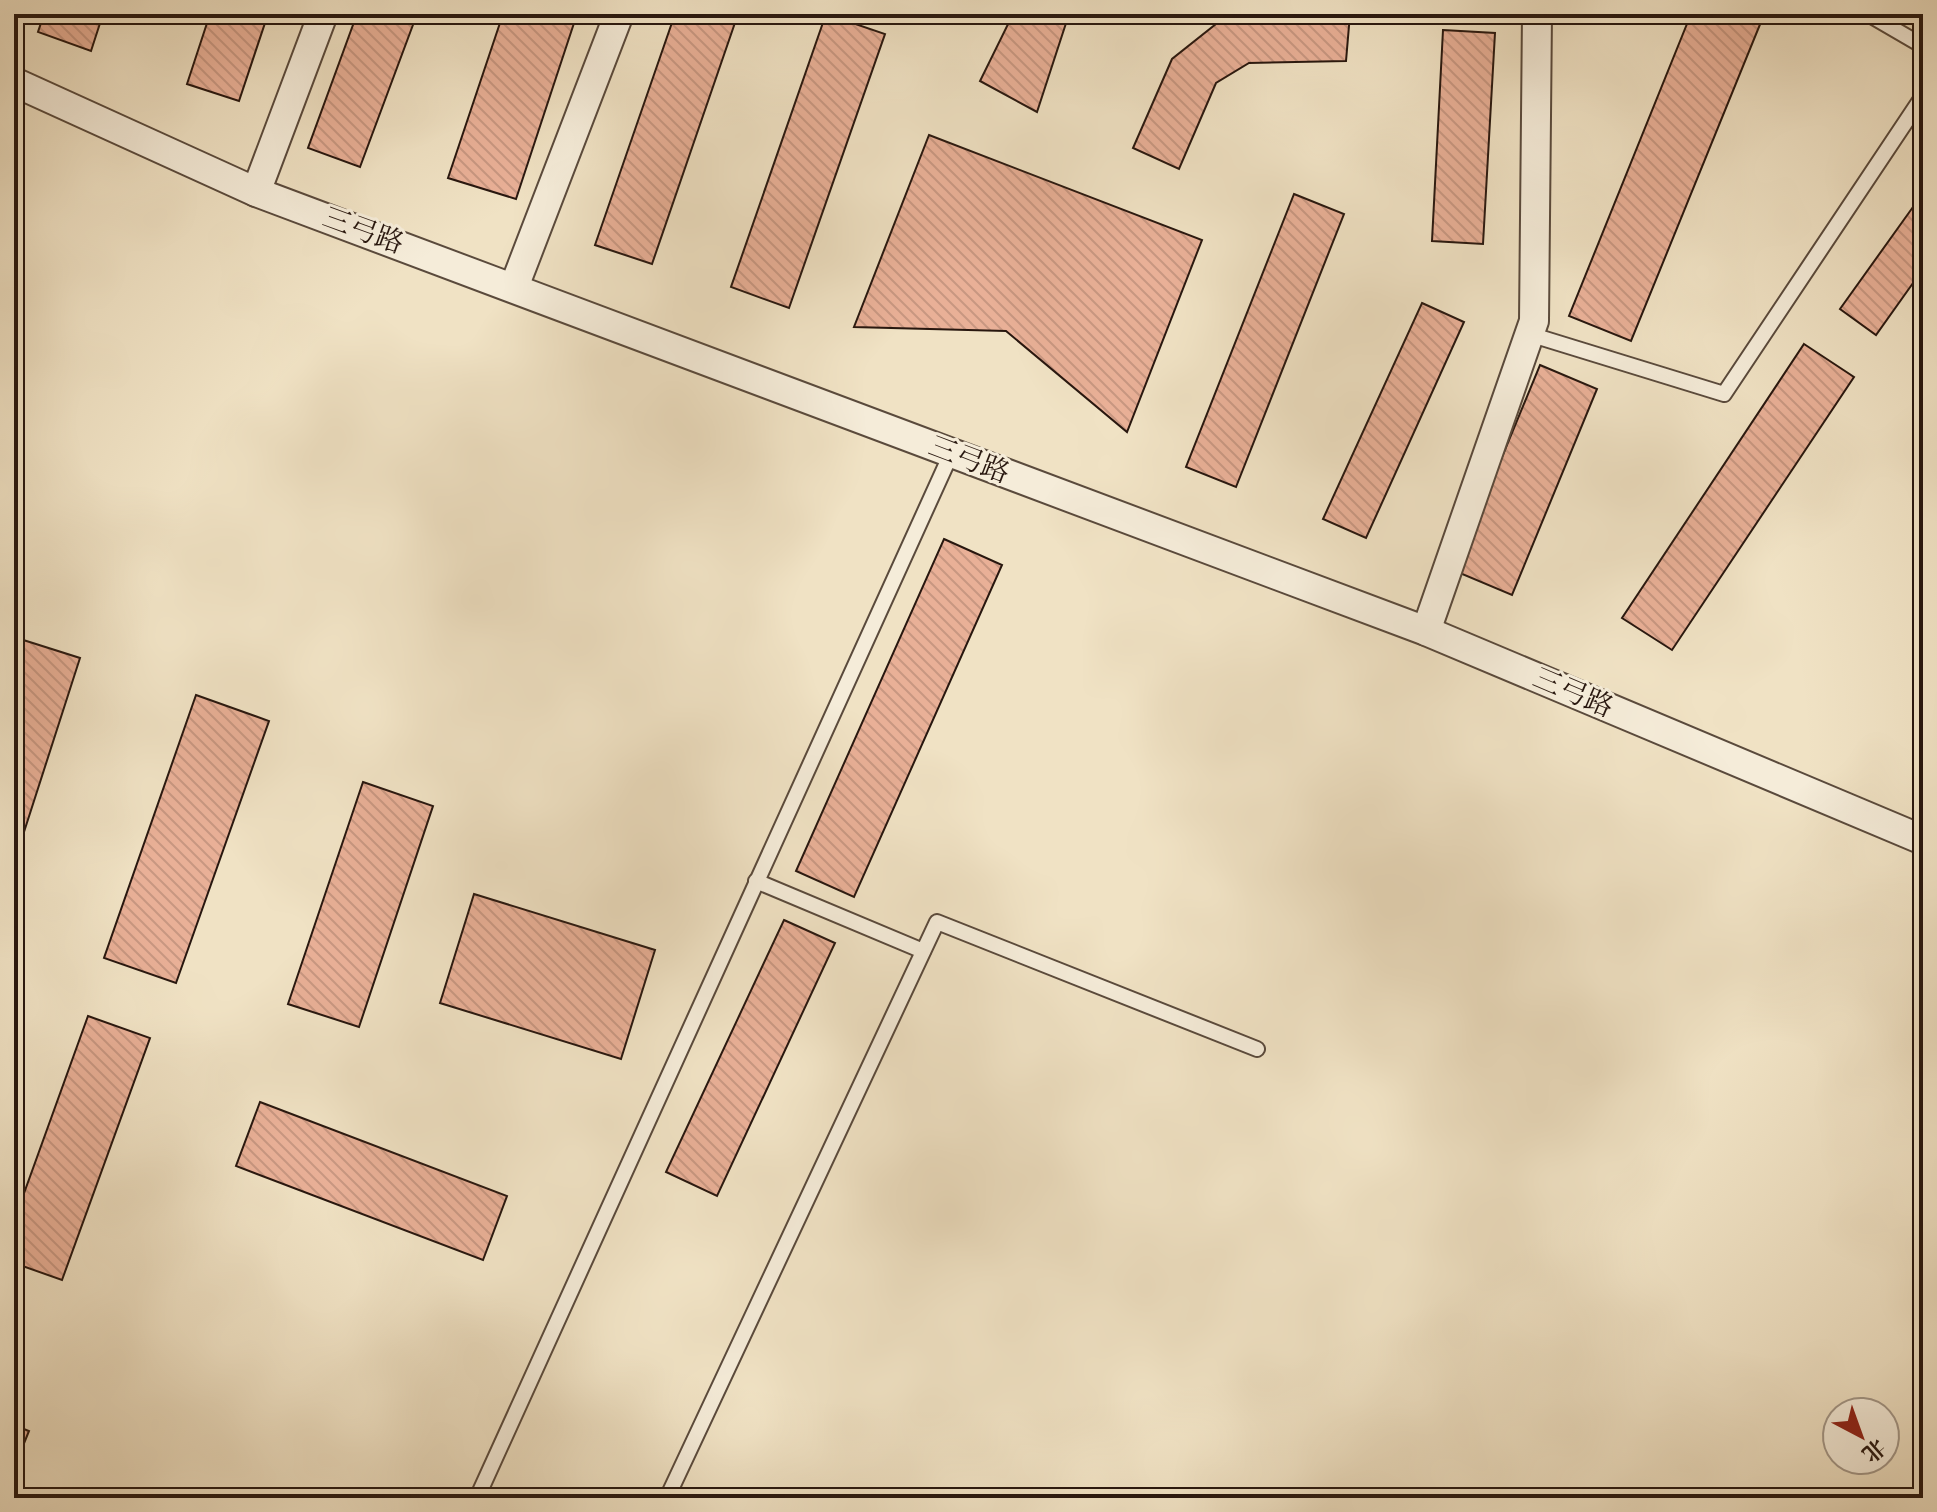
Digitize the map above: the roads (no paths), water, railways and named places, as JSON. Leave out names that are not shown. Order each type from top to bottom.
[{"type":"street","points":[[256,192],[323,14]]},
{"type":"street","points":[[514,287],[619,14]]},
{"type":"street","points":[[1426,631],[1534,321],[1537,14]]},
{"type":"street","name":"三弓路","points":[[14,82],[256,192],[1426,631],[1923,840]]},
{"type":"lane","points":[[1868,14],[1923,46]]},
{"type":"lane","points":[[1529,334],[1724,394],[1923,96]]},
{"type":"lane","points":[[477,1498],[951,454]]},
{"type":"lane","points":[[756,881],[923,951]]},
{"type":"lane","points":[[667,1498],[937,922],[1257,1049]]}]
